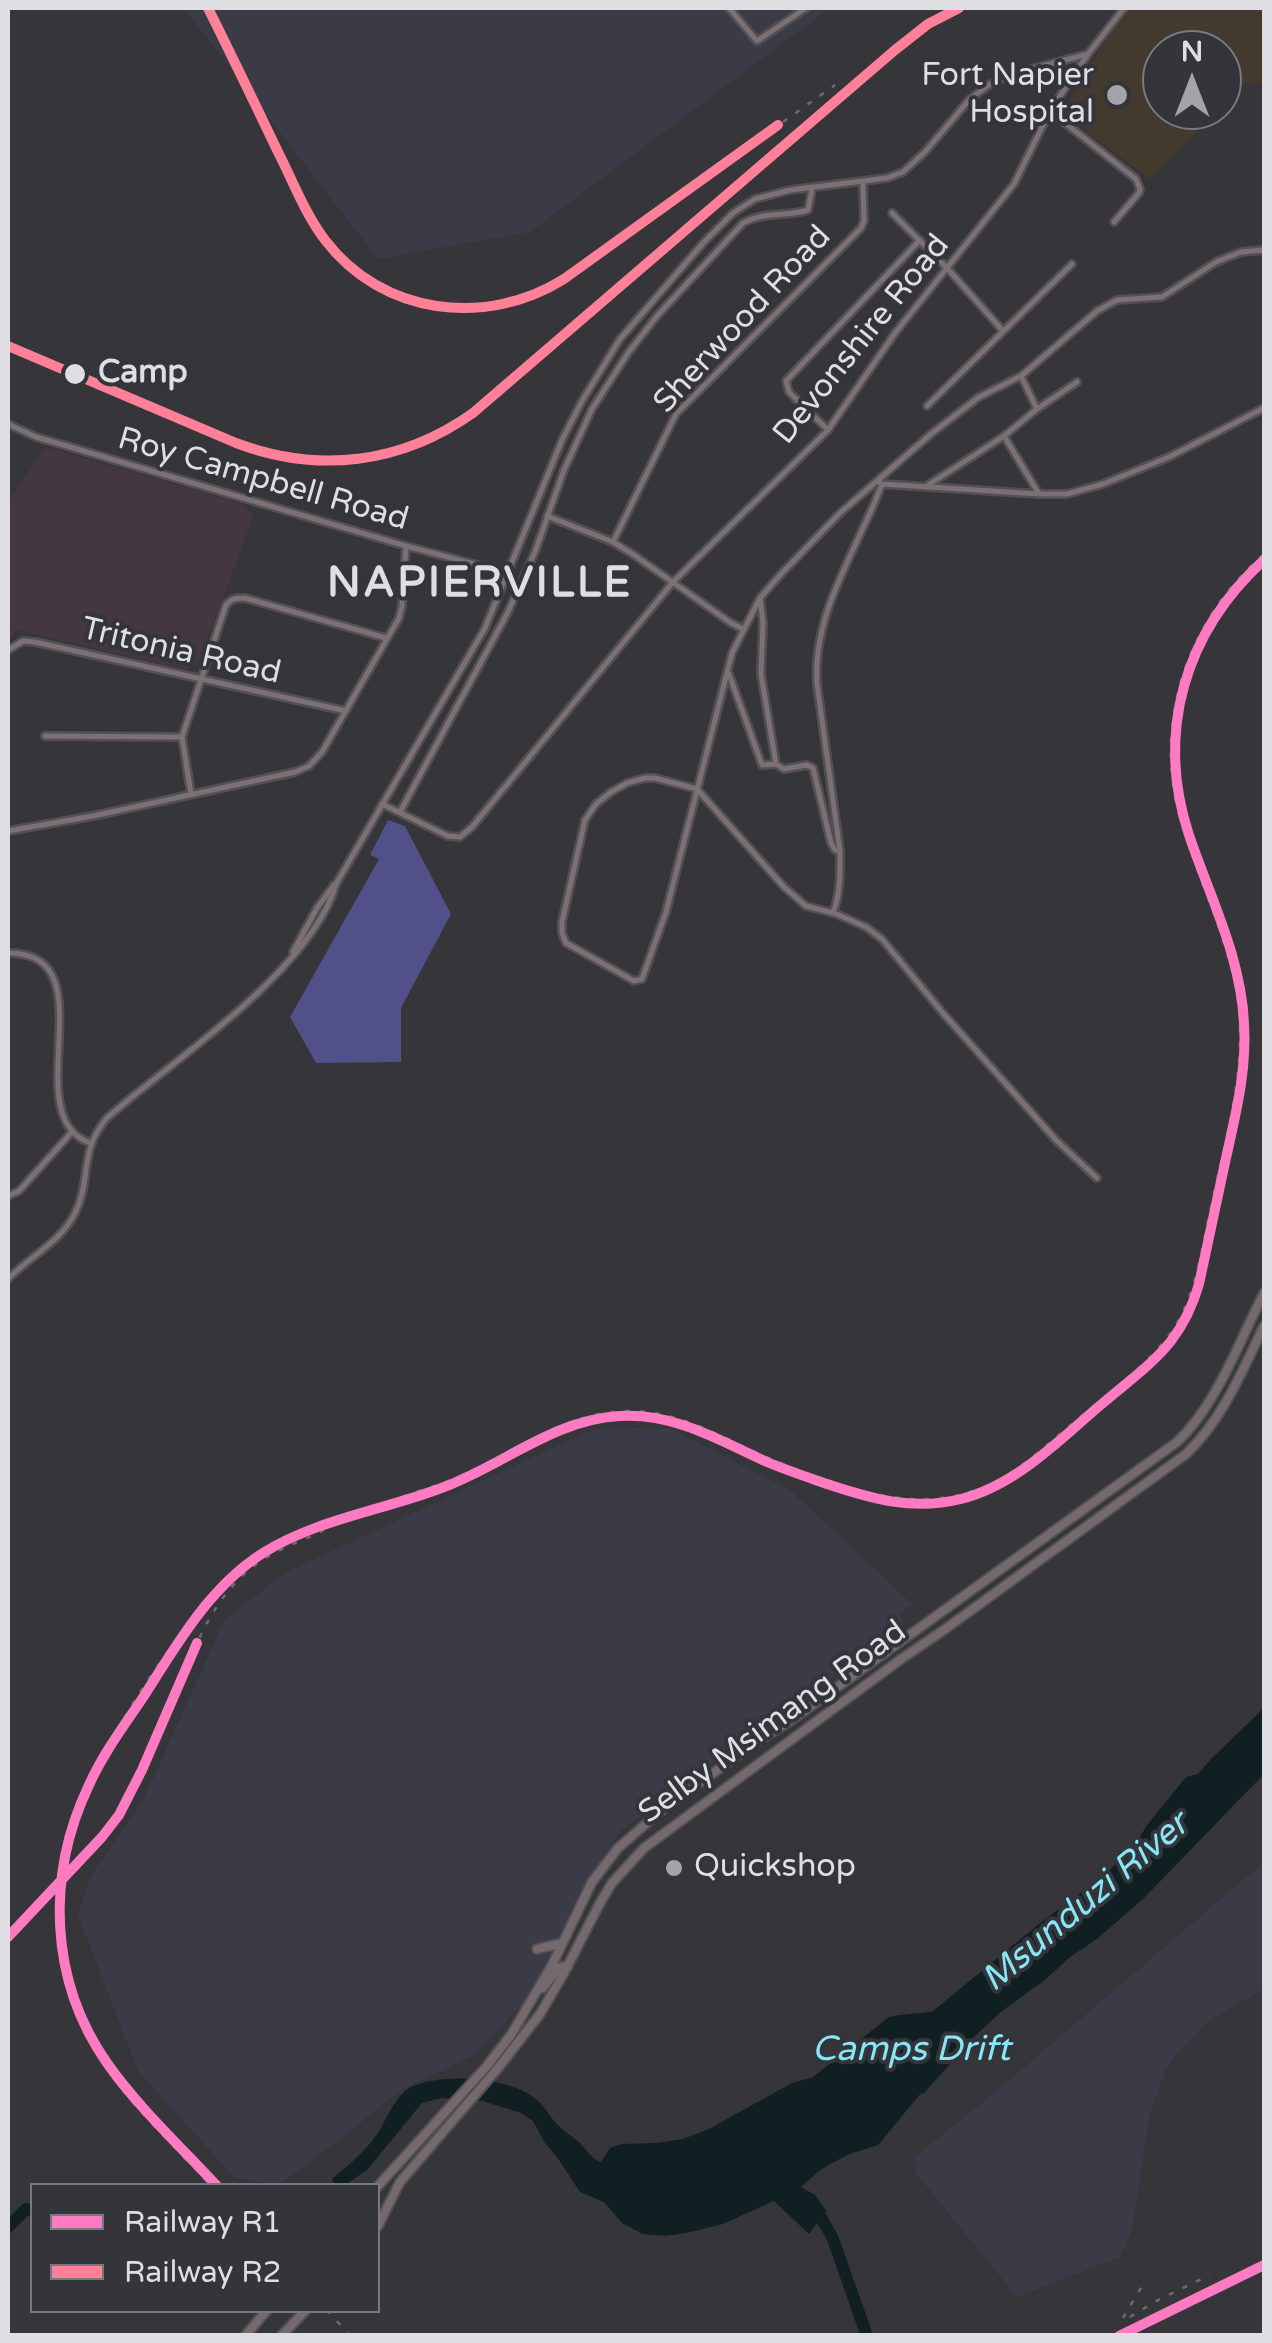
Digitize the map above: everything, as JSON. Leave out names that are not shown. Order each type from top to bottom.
[{"type":"main road","name":"Selby Msimang Road","points":[[380,2222],[400,2182],[511,2036],[598,1872],[632,1834],[1177,1442],[1201,1416],[1264,1293]]},
{"type":"main road","name":"Selby Msimang Road","points":[[380,2184],[498,2068],[540,2014],[612,1883],[644,1848],[1186,1454],[1220,1415],[1264,1326]]},
{"type":"main road","points":[[537,1948],[564,1942]]},
{"type":"main road","points":[[536,1994],[558,1968],[568,1966]]},
{"type":"main road","points":[[245,2336],[264,2313]]},
{"type":"main road","points":[[281,2336],[303,2313]]},
{"type":"street","points":[[729,8],[758,41],[806,8]]},
{"type":"street","name":"Devonshire Road","points":[[382,804],[448,836],[464,835],[672,582],[828,430],[895,333],[1014,184],[1050,111],[1124,8]]},
{"type":"street","points":[[8,1278],[60,1234],[75,1214],[90,1143],[107,1118],[249,1000],[307,939],[484,628],[582,401],[620,338],[704,242],[733,213],[755,199],[888,178],[912,166],[969,100],[990,84],[1016,72],[1088,54]]},
{"type":"street","points":[[1050,111],[1136,179],[1140,194],[1114,222]]},
{"type":"street","name":"Sherwood Road","points":[[613,542],[676,414],[862,228],[863,181]]},
{"type":"street","points":[[400,812],[507,614],[592,409],[628,353],[743,223],[762,215],[808,210],[812,188]]},
{"type":"street","points":[[892,212],[1002,330]]},
{"type":"street","points":[[828,430],[789,392],[786,381],[920,240]]},
{"type":"street","points":[[1097,1178],[1056,1140],[882,939],[866,927],[806,906],[784,888],[698,789],[656,778],[637,779],[611,792],[590,811],[578,844],[562,922],[566,943],[628,979],[642,979],[666,912],[698,789],[728,672],[732,654],[760,598],[840,513],[958,412],[1021,376],[1109,303],[1162,297],[1216,262],[1241,252],[1264,250]]},
{"type":"street","points":[[926,406],[1072,264]]},
{"type":"street","points":[[1021,376],[1037,410]]},
{"type":"street","points":[[925,487],[1077,382]]},
{"type":"street","points":[[880,482],[1066,494],[1104,484],[1169,457],[1264,408]]},
{"type":"street","name":"Roy Campbell Road","points":[[8,424],[36,437],[509,573]]},
{"type":"street","points":[[1004,436],[1039,494]]},
{"type":"street","points":[[833,913],[840,892],[840,851],[816,658],[830,602],[870,518],[880,482]]},
{"type":"street","points":[[548,516],[613,542],[743,629]]},
{"type":"street","points":[[8,831],[310,766],[322,752],[399,618],[406,546]]},
{"type":"street","points":[[191,794],[182,738],[226,605],[236,598],[260,601],[386,638]]},
{"type":"street","points":[[760,598],[761,674],[776,764]]},
{"type":"street","name":"Tritonia Road","points":[[8,650],[23,642],[36,642],[346,711]]},
{"type":"street","points":[[728,672],[760,761],[784,769],[807,765],[812,768],[832,848],[840,851]]},
{"type":"street","points":[[45,736],[182,738]]},
{"type":"street","points":[[8,953],[23,954],[42,963],[57,986],[60,1102],[72,1133],[90,1143]]},
{"type":"street","points":[[8,1196],[19,1191],[72,1133]]},
{"type":"shaded area","points":[[184,8],[830,8],[530,232],[378,259]]},
{"type":"shaded area","name":"Fort Napier Hospital","points":[[1126,8],[1264,8],[1264,85],[1242,86],[1242,30],[1142,30],[1142,130],[1198,130],[1150,179],[1061,113]]},
{"type":"shaded area","points":[[46,447],[243,504],[253,517],[199,662],[187,670],[16,630],[8,640],[8,502]]},
{"type":"shaded area","points":[[388,820],[405,826],[451,914],[401,1008],[401,1062],[316,1063],[290,1017],[379,859],[370,855]]},
{"type":"shaded area","points":[[606,1427],[671,1429],[790,1490],[913,1605],[900,1612],[904,1626],[622,1830],[581,1890],[539,1987],[473,2056],[402,2089],[281,2183],[235,2178],[138,2071],[78,1915],[91,1875],[142,1803],[225,1619],[287,1572],[585,1433]]},
{"type":"shaded area","points":[[1264,1862],[1264,1989],[1211,2019],[1165,2072],[1150,2113],[1132,2230],[1120,2257],[1017,2297],[915,2172],[916,2156]]},
{"type":"water","name":"Camps Drift","points":[[1264,1708],[1264,1774],[1143,1899],[976,2035],[878,2145],[847,2155],[820,2170],[801,2187],[815,2195],[826,2211],[809,2234],[774,2201],[723,2224],[665,2236],[643,2234],[622,2223],[604,2202],[580,2192],[533,2121],[483,2101],[442,2098],[422,2103],[367,2170],[348,2183],[334,2183],[332,2179],[371,2142],[400,2096],[411,2087],[440,2079],[475,2079],[524,2092],[540,2102],[557,2125],[601,2162],[610,2148],[622,2144],[683,2139],[709,2129],[792,2083],[813,2077],[889,2017],[933,2011],[1107,1873],[1136,1843],[1186,1777],[1198,1774]]},
{"type":"waterway","points":[[814,2204],[833,2239],[867,2336]]},
{"type":"waterway","name":"Msunduzi River","points":[[8,2227],[30,2210]]},
{"type":"railway","points":[[208,8],[300,198],[326,241],[348,265],[373,283],[431,305],[493,305],[524,298],[554,285],[835,85]]},
{"type":"railway","points":[[8,346],[267,453],[328,461],[358,459],[417,444],[473,413],[895,50],[928,24],[959,8]]},
{"type":"railway","points":[[8,1937],[114,1822],[141,1775],[207,1623],[237,1582],[276,1552],[371,1508],[478,1468],[565,1424],[612,1412],[637,1411],[674,1418],[778,1462],[860,1490],[916,1499],[944,1498],[1000,1479],[1029,1460],[1129,1377],[1160,1346],[1181,1315],[1194,1281],[1228,1131],[1240,1053],[1234,978],[1173,788],[1174,713],[1182,678],[1214,611],[1264,554]]},
{"type":"railway","points":[[203,1602],[131,1707],[100,1762],[76,1818],[62,1876],[60,1935],[72,1996],[100,2059],[139,2109],[208,2183]]},
{"type":"railway","points":[[1119,2336],[1264,2265]]},
{"type":"railway","points":[[1130,2317],[1210,2275]]},
{"type":"railway","points":[[1123,2318],[1145,2281]]},
{"type":"railway","points":[[330,2313],[350,2336]]},
{"type":"rail line","name":"R2","points":[[208,8],[305,208],[325,240],[348,265],[375,285],[437,306],[502,304],[564,279],[778,125]]},
{"type":"rail line","name":"R2","points":[[8,346],[267,453],[328,461],[358,459],[417,444],[473,413],[895,50],[928,24],[959,8]]},
{"type":"rail line","name":"R1","points":[[214,2183],[132,2095],[88,2031],[64,1962],[61,1891],[75,1819],[101,1762],[195,1619],[244,1567],[284,1541],[328,1523],[444,1487],[573,1425],[620,1416],[678,1423],[782,1468],[877,1499],[926,1504],[961,1499],[1001,1483],[1037,1459],[1147,1366],[1180,1328],[1199,1284],[1237,1108],[1244,1040],[1242,999],[1231,951],[1179,797],[1177,722],[1184,686],[1214,619],[1264,560]]},
{"type":"rail line","name":"R1","points":[[8,1937],[119,1815],[197,1643]]},
{"type":"rail line","name":"R1","points":[[1119,2336],[1264,2265]]},
{"type":"place","name":"Fort Napier Hospital","points":[[1117,95]]},
{"type":"place","name":"Camp","points":[[75,374]]},
{"type":"place","name":"Quickshop","points":[[674,1868]]},
{"type":"district","name":"NAPIERVILLE","points":[[480,585]]}]
